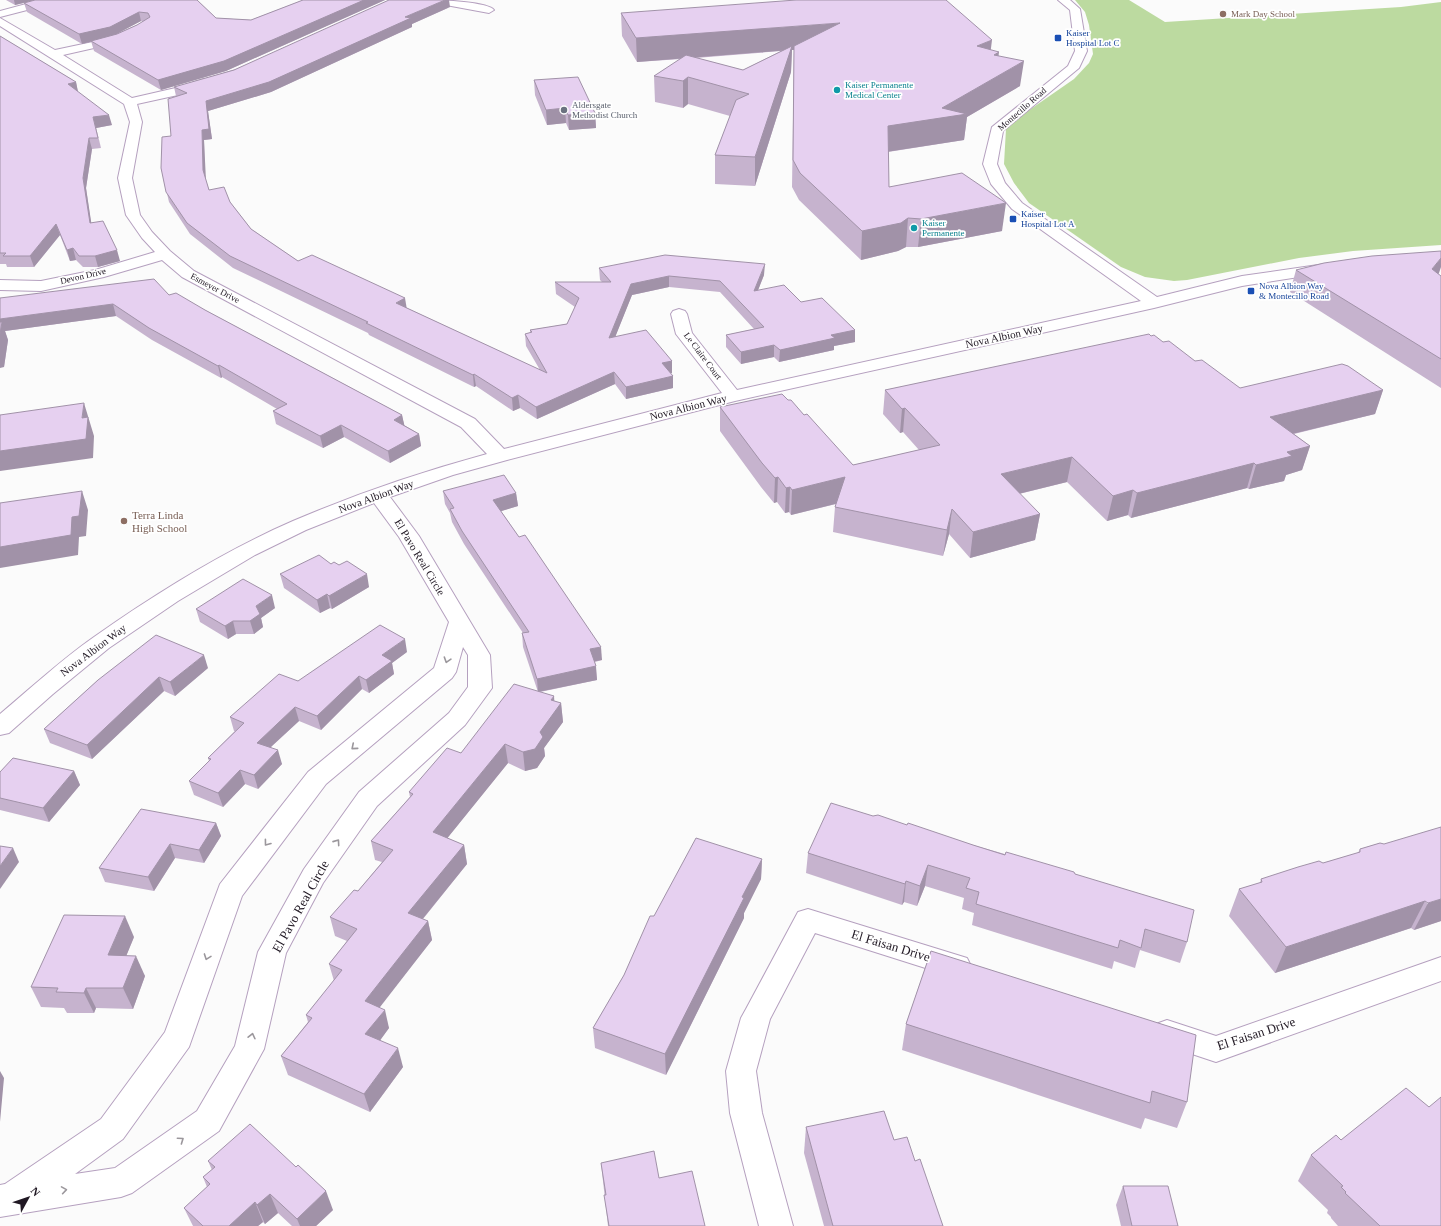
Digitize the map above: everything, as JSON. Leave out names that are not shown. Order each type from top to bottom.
[{"type":"street","points":[[0,14],[54,0]]},
{"type":"street","points":[[435,0],[489,10]]},
{"type":"street","name":"Montecillo Road","points":[[1063,0],[1075,9],[1080,51],[1073,68],[997,130],[990,164],[998,184],[1017,206],[1154,303]]},
{"type":"street","points":[[0,21],[130,102],[183,90],[213,81]]},
{"type":"street","points":[[54,54],[134,34]]},
{"type":"street","name":"Esmeyer Drive","points":[[130,102],[136,122],[125,178],[133,215],[147,235],[165,254],[188,274],[468,423],[500,456]]},
{"type":"street","name":"Devon Drive","points":[[0,285],[41,286],[98,274],[165,254]]},
{"type":"street","name":"Nova Albion Way","points":[[0,727],[45,688],[101,643],[170,596],[248,551],[299,526],[377,495],[500,456],[733,396],[1154,303],[1258,278],[1341,266]]},
{"type":"street","name":"Le Claire Court","points":[[679,314],[684,334],[733,396]]},
{"type":"street","name":"El Pavo Real Circle","points":[[6,1200],[121,1182],[208,1121],[249,1049],[272,952],[313,876],[368,799],[457,718],[480,688],[479,655],[409,536],[394,514],[377,495]]},
{"type":"street","name":"El Pavo Real Circle","points":[[6,1200],[112,1129],[178,1038],[230,892],[317,778],[444,672],[459,622]]},
{"type":"street","name":"El Faisan Drive","points":[[776,1226],[746,1113],[742,1071],[756,1018],[808,920],[983,974]]},
{"type":"street","name":"El Faisan Drive","points":[[1141,1025],[1216,1049],[1441,969]]},
{"type":"green space","points":[[1075,0],[1129,0],[1165,22],[1401,7],[1441,2],[1441,245],[1353,251],[1299,258],[1187,280],[1174,281],[1145,277],[1121,267],[1029,203],[1014,183],[1004,164],[1006,129],[1025,113],[1074,79],[1089,63],[1093,54],[1089,25],[1085,12]]},
{"type":"building","points":[[35,0],[197,0],[216,18],[251,20],[303,0],[364,0],[224,61],[158,80],[91,41],[117,34],[137,25],[150,17],[148,13],[139,12],[110,27],[79,34],[24,3]]},
{"type":"building","points":[[389,0],[445,0],[405,17],[411,18],[269,82],[206,101],[209,129],[202,130],[203,170],[209,190],[224,187],[230,202],[251,229],[298,261],[312,255],[405,298],[396,303],[547,373],[525,334],[532,332],[530,330],[567,324],[579,298],[555,282],[611,282],[599,268],[665,255],[765,264],[754,291],[784,285],[801,302],[822,298],[855,330],[831,335],[835,338],[780,350],[774,345],[741,352],[726,335],[764,327],[720,281],[669,276],[631,284],[609,338],[646,330],[672,361],[662,363],[673,376],[626,387],[614,372],[536,407],[518,395],[512,398],[474,374],[473,375],[366,323],[368,322],[230,256],[187,223],[166,192],[161,168],[162,137],[171,136],[168,99],[187,93],[174,87],[234,70]]},
{"type":"building","points":[[796,0],[946,0],[992,40],[977,46],[999,52],[994,55],[1024,61],[942,108],[967,114],[888,126],[889,187],[962,173],[1006,203],[921,219],[908,218],[901,223],[862,231],[800,173],[793,160],[794,46],[840,23],[636,38],[621,13]]},
{"type":"building","points":[[0,36],[76,82],[68,84],[109,115],[93,117],[98,138],[89,138],[83,178],[90,223],[103,221],[117,250],[95,256],[79,256],[73,248],[67,250],[56,224],[30,256],[3,256],[6,253],[0,253]]},
{"type":"building","points":[[792,46],[755,157],[715,155],[736,100],[749,94],[688,77],[683,81],[654,76],[686,55],[743,70]]},
{"type":"building","points":[[578,77],[595,113],[568,115],[565,108],[546,110],[534,80]]},
{"type":"building","points":[[1441,251],[1441,258],[1432,269],[1441,276],[1441,359],[1296,270],[1324,263],[1372,256]]},
{"type":"building","points":[[154,279],[169,295],[176,293],[402,415],[394,420],[419,434],[388,451],[341,425],[320,436],[273,411],[287,404],[219,365],[218,366],[149,328],[113,304],[0,319],[0,298]]},
{"type":"building","points":[[0,322],[2,322],[0,334]]},
{"type":"building","points":[[1149,334],[1151,336],[1154,335],[1163,342],[1169,341],[1195,361],[1202,360],[1240,388],[1342,364],[1348,366],[1383,390],[1270,417],[1310,446],[1287,452],[1292,456],[1256,465],[1254,463],[1137,493],[1133,490],[1113,496],[1072,457],[1001,474],[1040,514],[973,532],[952,509],[947,530],[835,507],[845,477],[792,490],[790,487],[786,488],[778,477],[775,478],[762,463],[720,407],[782,394],[788,400],[791,400],[804,415],[807,414],[853,465],[940,445],[905,408],[902,409],[885,390]]},
{"type":"building","points":[[84,403],[82,418],[88,417],[86,439],[0,451],[0,415]]},
{"type":"building","points":[[504,475],[516,493],[493,500],[519,537],[525,535],[601,647],[590,649],[596,666],[537,679],[522,633],[529,632],[462,531],[450,509],[454,508],[443,491]]},
{"type":"building","points":[[82,491],[79,516],[72,517],[71,535],[0,547],[0,503]]},
{"type":"building","points":[[319,555],[331,564],[334,562],[339,565],[347,561],[367,574],[329,596],[327,594],[317,600],[280,574]]},
{"type":"building","points":[[243,579],[272,595],[256,606],[260,614],[250,621],[233,621],[225,626],[196,609]]},
{"type":"building","points":[[380,625],[405,639],[382,655],[392,661],[366,680],[359,676],[317,716],[295,707],[257,743],[278,750],[254,775],[240,770],[218,793],[189,781],[211,759],[208,758],[244,723],[230,717],[279,674],[298,681]]},
{"type":"building","points":[[156,635],[204,655],[170,682],[159,677],[87,745],[44,729],[98,680]]},
{"type":"building","points":[[514,684],[554,696],[551,700],[561,703],[540,732],[543,737],[535,749],[523,752],[505,744],[433,832],[464,845],[408,913],[428,921],[365,1001],[385,1010],[365,1034],[398,1048],[364,1094],[281,1056],[312,1018],[306,1015],[342,970],[329,964],[357,929],[330,917],[354,890],[358,891],[393,850],[371,841],[413,794],[409,792],[447,748],[461,753]]},
{"type":"building","points":[[13,758],[74,771],[43,808],[0,798],[0,772]]},
{"type":"building","points":[[831,803],[873,816],[878,815],[907,825],[908,823],[1005,855],[1006,852],[1194,910],[1187,942],[1145,929],[1141,948],[1120,940],[1118,948],[976,904],[979,892],[966,888],[970,878],[928,865],[920,886],[906,881],[905,884],[808,853]]},
{"type":"building","points":[[141,809],[216,823],[199,850],[170,844],[148,877],[99,868]]},
{"type":"building","points":[[1441,827],[1441,899],[1428,903],[1425,901],[1286,947],[1239,889],[1262,882],[1261,879],[1298,867],[1319,861],[1323,863],[1360,852],[1360,849],[1380,843],[1384,844]]},
{"type":"building","points":[[696,838],[762,859],[742,897],[744,898],[665,1054],[593,1028],[624,975],[650,916],[654,916]]},
{"type":"building","points":[[0,846],[13,848],[0,866]]},
{"type":"building","points":[[64,915],[125,916],[108,955],[136,956],[123,988],[86,988],[84,993],[56,992],[58,988],[31,987]]},
{"type":"building","points":[[931,951],[1196,1035],[1187,1102],[1152,1091],[1150,1103],[906,1024]]},
{"type":"building","points":[[1406,1088],[1429,1107],[1441,1097],[1441,1226],[1380,1226],[1345,1193],[1346,1192],[1341,1187],[1343,1186],[1311,1155],[1336,1135],[1341,1140]]},
{"type":"building","points":[[884,1111],[894,1140],[907,1137],[915,1161],[920,1159],[943,1226],[833,1226],[806,1127]]},
{"type":"building","points":[[250,1124],[296,1167],[298,1165],[326,1191],[297,1219],[270,1194],[257,1205],[255,1202],[229,1226],[203,1226],[184,1208],[210,1184],[203,1177],[215,1167],[208,1161]]},
{"type":"building","points":[[654,1151],[659,1178],[692,1171],[705,1226],[609,1226],[601,1163]]},
{"type":"building","points":[[1123,1186],[1168,1186],[1178,1226],[1132,1226]]},
{"type":"place","name":"Mark Day School","points":[[1223,14]]},
{"type":"place","name":"Kaiser Hospital Lot C","points":[[1058,38]]},
{"type":"place","name":"Kaiser Permanente Medical Center","points":[[837,90]]},
{"type":"place","name":"Aldersgate Methodist Church","points":[[564,110]]},
{"type":"place","name":"Kaiser Hospital Lot A","points":[[1013,219]]},
{"type":"place","name":"Kaiser Permanente","points":[[914,228]]},
{"type":"place","name":"Nova Albion Way & Montecillo Road","points":[[1251,291]]},
{"type":"place","name":"Terra Linda High School","points":[[124,521]]}]
